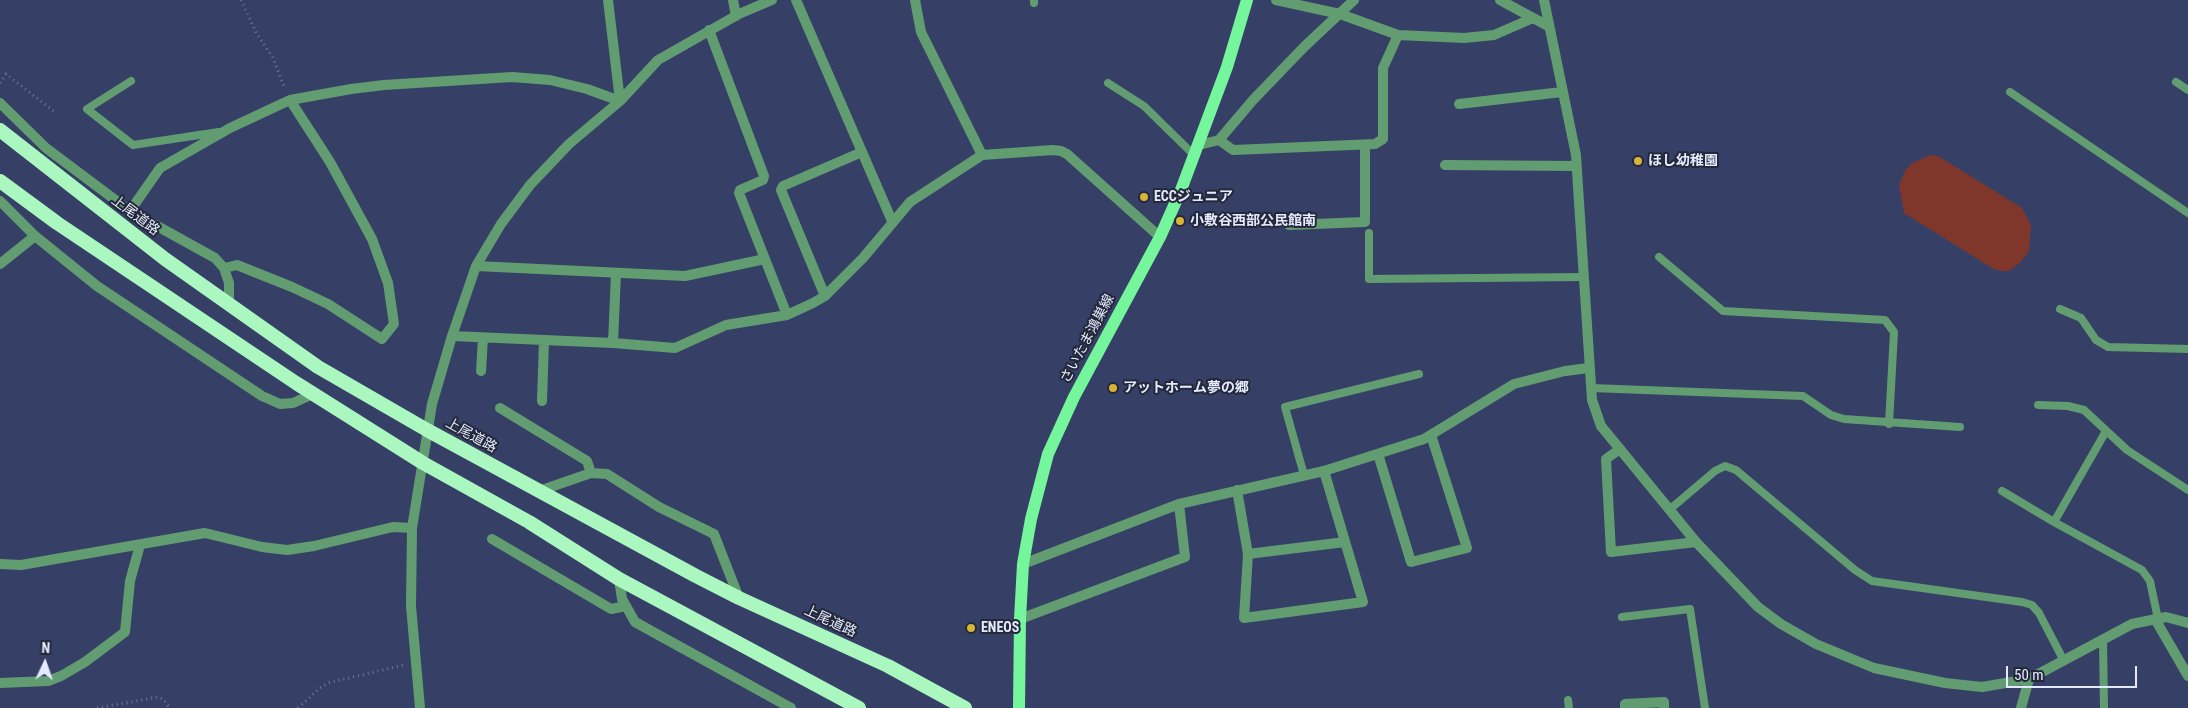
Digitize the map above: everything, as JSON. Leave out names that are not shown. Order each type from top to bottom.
[{"type":"highway","name":"上尾道路","points":[[0,130],[164,259],[318,367],[538,491],[739,598],[888,666],[965,708]]},
{"type":"highway","points":[[0,182],[65,228],[313,394],[422,463],[529,522],[619,579],[859,708]]},
{"type":"main road","name":"さいたま鴻巣線","points":[[1019,708],[1023,564],[1031,518],[1048,454],[1074,397],[1160,236],[1197,151],[1247,0]]},
{"type":"street","points":[[608,0],[620,100]]},
{"type":"street","points":[[733,0],[736,16]]},
{"type":"street","points":[[420,708],[411,606],[412,528],[432,404],[452,336],[476,266],[501,224],[530,185],[569,144],[620,100],[658,60],[709,30],[772,0]]},
{"type":"street","points":[[796,0],[892,221]]},
{"type":"street","points":[[915,0],[921,32],[982,155]]},
{"type":"street","points":[[1276,0],[1340,14],[1398,35],[1464,38],[1494,35],[1533,18]]},
{"type":"street","points":[[1197,151],[1219,140],[1253,100],[1304,47],[1354,0]]},
{"type":"street","points":[[1500,0],[1548,26]]},
{"type":"street","points":[[1544,0],[1576,155],[1589,368],[1592,400],[1601,426],[1696,542],[1758,606],[1781,624],[1816,644],[1858,662],[1883,670],[1945,683],[1982,687],[2029,679],[2132,624],[2166,617],[2188,623]]},
{"type":"street","points":[[709,30],[764,176],[764,180],[740,190],[739,193],[787,315]]},
{"type":"street","points":[[1219,140],[1233,150],[1375,144],[1383,139],[1383,68],[1398,35]]},
{"type":"street","points":[[130,212],[160,168],[224,132],[290,100],[343,90],[384,85],[512,77],[550,80],[587,89],[620,100]]},
{"type":"street","points":[[1459,104],[1562,92]]},
{"type":"street","points":[[224,268],[237,265],[292,287],[328,304],[382,339],[394,324],[388,283],[372,239],[330,162],[290,100]]},
{"type":"street","points":[[0,103],[46,148],[130,212],[215,258],[224,268],[229,283],[229,303]]},
{"type":"street","points":[[1289,225],[1365,222],[1365,144]]},
{"type":"street","points":[[452,336],[613,343],[675,348],[726,325],[787,315],[825,296],[863,258],[892,221],[918,195],[982,155],[1061,151],[1067,154],[1160,236]]},
{"type":"street","points":[[825,296],[781,190],[783,186],[862,152]]},
{"type":"street","points":[[1445,165],[1576,166]]},
{"type":"street","points":[[0,201],[35,236],[97,286],[262,396],[280,404],[293,403],[313,394]]},
{"type":"street","points":[[0,264],[35,236]]},
{"type":"street","points":[[476,266],[685,276],[765,259]]},
{"type":"street","points":[[613,343],[616,273]]},
{"type":"street","points":[[481,371],[484,338]]},
{"type":"street","points":[[542,401],[544,340]]},
{"type":"street","points":[[1023,564],[1179,504],[1324,471],[1424,439],[1514,384],[1565,371],[1589,368]]},
{"type":"street","points":[[500,408],[587,461],[591,473]]},
{"type":"street","points":[[1378,454],[1411,562],[1467,548],[1431,435]]},
{"type":"street","points":[[1620,449],[1606,459],[1611,552],[1696,542]]},
{"type":"street","points":[[1237,490],[1248,554],[1244,618],[1363,602],[1324,471]]},
{"type":"street","points":[[538,491],[591,473],[607,474],[660,507],[714,534],[739,598]]},
{"type":"street","points":[[1020,619],[1185,557],[1179,504]]},
{"type":"street","points":[[0,564],[21,565],[205,533],[262,547],[287,550],[314,546],[393,527],[412,528]]},
{"type":"street","points":[[492,539],[611,609],[626,606]]},
{"type":"street","points":[[1248,554],[1345,542]]},
{"type":"street","points":[[0,683],[48,681],[61,676],[85,662],[125,632],[130,581],[140,544]]},
{"type":"street","points":[[619,579],[622,599],[635,622],[791,708]]},
{"type":"street","points":[[2156,619],[2188,676]]},
{"type":"street","points":[[2021,708],[2029,679]]},
{"type":"street","points":[[1626,708],[1625,704],[1664,702],[1664,708]]},
{"type":"lane","points":[[131,81],[88,109],[133,145],[224,132]]},
{"type":"lane","points":[[2176,82],[2188,90]]},
{"type":"lane","points":[[1108,84],[1144,106],[1197,151]]},
{"type":"lane","points":[[2010,92],[2188,213]]},
{"type":"lane","points":[[1370,233],[1369,279],[1583,277]]},
{"type":"lane","points":[[1659,257],[1723,311],[1885,320],[1894,332],[1889,424]]},
{"type":"lane","points":[[2060,309],[2081,318],[2096,340],[2108,347],[2188,349]]},
{"type":"lane","points":[[1304,475],[1285,408],[1418,374]]},
{"type":"lane","points":[[1591,388],[1803,396],[1830,415],[1859,422],[1960,427]]},
{"type":"lane","points":[[2038,405],[2068,406],[2084,410],[2127,450],[2188,490]]},
{"type":"lane","points":[[2054,522],[2106,431]]},
{"type":"lane","points":[[1669,510],[1715,471],[1725,466],[1736,470],[1855,570],[1872,581],[2032,605],[2039,613],[2064,660]]},
{"type":"lane","points":[[2002,491],[2142,570],[2150,581],[2156,619]]},
{"type":"lane","points":[[1622,618],[1690,609],[1705,708]]},
{"type":"lane","points":[[2103,640],[2104,708]]},
{"type":"path","points":[[241,0],[257,34],[273,58],[290,100]]},
{"type":"path","points":[[0,83],[6,74],[55,112]]},
{"type":"path","points":[[298,708],[328,683],[416,662]]},
{"type":"path","points":[[97,708],[158,697],[163,699],[170,708]]},
{"type":"shaded area","points":[[1931,155],[1938,156],[2022,208],[2031,225],[2029,251],[2020,263],[2009,271],[1992,268],[1904,213],[1899,185],[1905,171],[1912,163]]},
{"type":"place","name":"ほし幼稚園","points":[[1638,161]]},
{"type":"place","name":"ECCジュニア","points":[[1144,197]]},
{"type":"place","name":"小敷谷西部公民館南","points":[[1180,221]]},
{"type":"place","name":"アットホーム夢の郷","points":[[1113,388]]},
{"type":"place","name":"ENEOS","points":[[971,628]]}]
